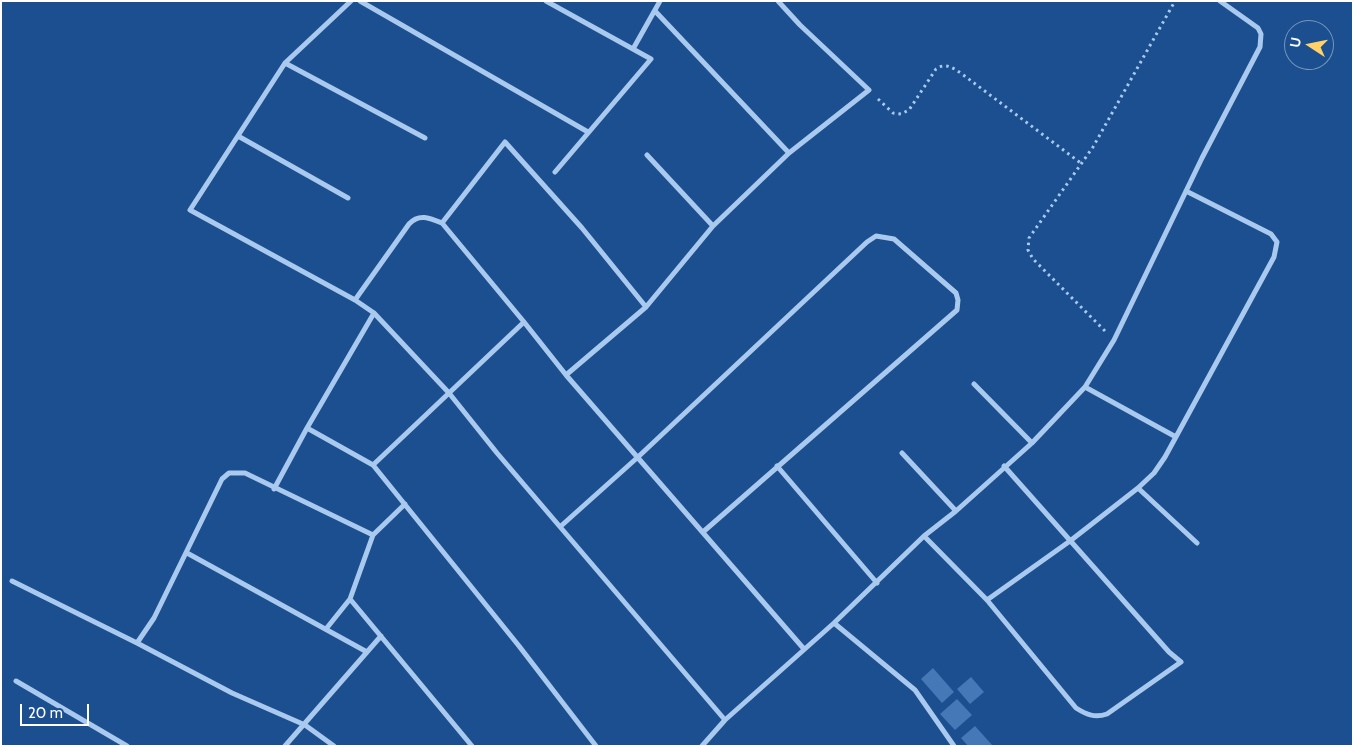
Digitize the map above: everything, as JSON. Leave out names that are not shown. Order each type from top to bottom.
[{"type":"street","points":[[351,1],[285,63],[190,210],[355,300],[374,313],[449,393],[497,453],[725,720]]},
{"type":"street","points":[[360,1],[588,132]]},
{"type":"street","points":[[546,1],[651,59],[555,172]]},
{"type":"street","points":[[633,49],[660,1]]},
{"type":"street","points":[[566,375],[646,307],[713,226],[789,153],[869,90],[800,25],[778,1]]},
{"type":"street","points":[[702,746],[725,720],[834,623],[924,536],[956,511],[1004,466],[1032,443],[1085,387],[1114,340],[1186,191],[1258,52],[1261,42],[1258,28],[1220,1]]},
{"type":"street","points":[[655,11],[789,153]]},
{"type":"street","points":[[285,63],[425,138]]},
{"type":"street","points":[[238,136],[348,198]]},
{"type":"street","points":[[442,223],[505,142],[582,228],[646,307]]},
{"type":"street","points":[[647,155],[713,226]]},
{"type":"street","points":[[987,600],[1070,541],[1138,488],[1159,466],[1234,333],[1277,249],[1276,239],[1268,232],[1186,191]]},
{"type":"street","points":[[355,300],[413,219],[426,218],[442,223],[566,375],[804,648]]},
{"type":"street","points":[[561,526],[638,458],[867,242],[876,236],[894,239],[956,292],[958,300],[956,310],[703,532]]},
{"type":"street","points":[[274,489],[374,313]]},
{"type":"street","points":[[373,465],[524,322]]},
{"type":"street","points":[[974,384],[1032,443]]},
{"type":"street","points":[[1085,387],[1176,437]]},
{"type":"street","points":[[307,428],[373,465],[596,746]]},
{"type":"street","points":[[902,454],[956,511]]},
{"type":"street","points":[[777,466],[877,583]]},
{"type":"street","points":[[924,536],[987,600],[1073,704],[1087,715],[1094,717],[1107,714],[1181,662],[1169,652],[1004,466]]},
{"type":"street","points":[[136,642],[154,618],[224,476],[241,472],[373,535]]},
{"type":"street","points":[[1138,488],[1197,544]]},
{"type":"street","points":[[326,629],[350,599],[373,535],[405,504]]},
{"type":"street","points":[[187,553],[367,652]]},
{"type":"street","points":[[12,581],[136,642],[232,693],[305,725],[334,746]]},
{"type":"street","points":[[350,599],[472,746]]},
{"type":"street","points":[[834,623],[915,690],[954,746]]},
{"type":"street","points":[[285,746],[380,636]]},
{"type":"street","points":[[16,681],[127,746]]},
{"type":"path","points":[[1114,340],[1033,259],[1028,250],[1029,238],[1082,164],[1175,1]]},
{"type":"path","points":[[869,90],[892,113],[904,114],[909,110],[934,72],[942,66],[949,66],[1082,164]]},
{"type":"building","points":[[933,668],[954,692],[942,703],[921,679]]},
{"type":"building","points":[[971,677],[984,692],[970,704],[957,689]]},
{"type":"building","points":[[957,699],[972,715],[955,730],[940,714]]},
{"type":"building","points":[[975,726],[993,746],[968,746],[961,738]]}]
